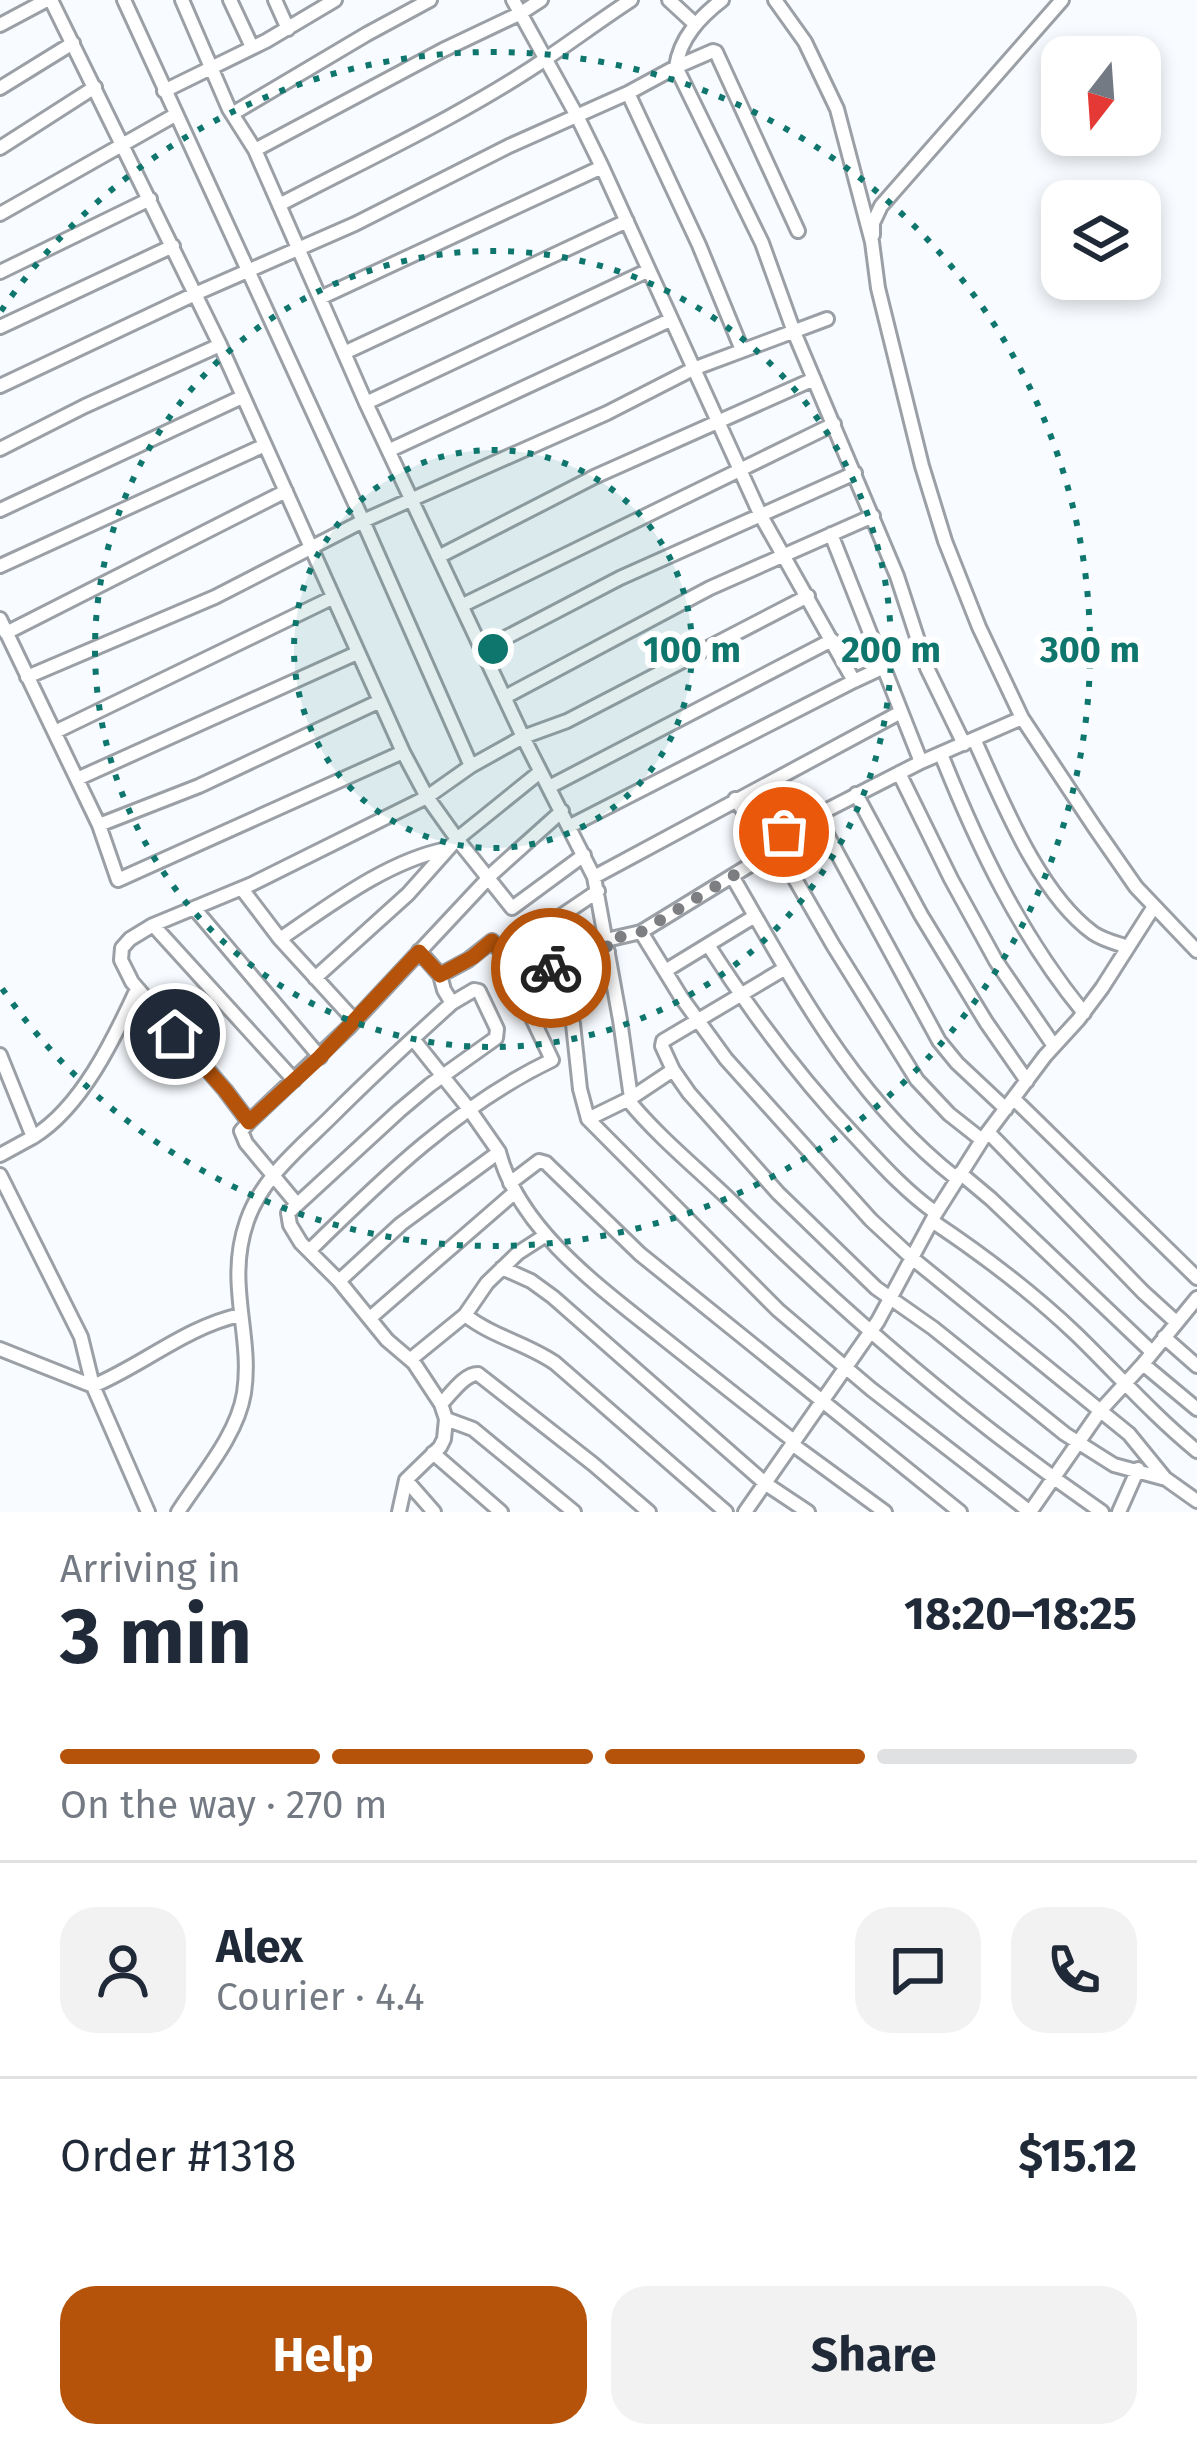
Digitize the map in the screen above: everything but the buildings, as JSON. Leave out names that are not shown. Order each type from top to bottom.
[{"type":"street","points":[[0,25],[49,0],[74,43],[196,293],[403,752],[452,844],[489,878],[511,908],[584,855]]},
{"type":"street","points":[[124,0],[471,766]]},
{"type":"street","points":[[182,0],[232,114],[255,150],[366,403],[596,884],[629,1099],[649,1124],[870,1332],[1102,1512]]},
{"type":"street","points":[[230,0],[252,47]]},
{"type":"street","points":[[275,0],[288,28]]},
{"type":"street","points":[[232,114],[430,0]]},
{"type":"street","points":[[255,150],[517,7],[541,0]]},
{"type":"street","points":[[279,205],[387,150],[547,58],[631,0]]},
{"type":"street","points":[[669,0],[695,24]]},
{"type":"street","points":[[722,0],[695,24],[676,67],[762,243],[794,332],[897,576],[927,668],[1045,880],[1087,928],[1128,947]]},
{"type":"street","points":[[775,0],[805,42],[843,130],[922,466],[979,627],[1022,718],[1095,828],[1154,908],[1197,951]]},
{"type":"street","points":[[872,242],[881,206],[1062,0]]},
{"type":"street","points":[[164,91],[288,28],[328,2]]},
{"type":"street","points":[[517,7],[602,167],[761,517],[854,681]]},
{"type":"street","points":[[0,88],[74,43]]},
{"type":"street","points":[[0,386],[418,194],[711,51],[716,52],[798,231]]},
{"type":"street","points":[[0,148],[95,87]]},
{"type":"street","points":[[628,94],[742,350]]},
{"type":"street","points":[[0,214],[175,115]]},
{"type":"street","points":[[320,298],[602,167]]},
{"type":"street","points":[[0,272],[150,199]]},
{"type":"street","points":[[344,352],[627,221]]},
{"type":"street","points":[[0,327],[173,246]]},
{"type":"street","points":[[366,403],[647,271]]},
{"type":"street","points":[[27,677],[215,597],[363,521],[616,409],[693,369],[827,319]]},
{"type":"street","points":[[390,449],[670,320]]},
{"type":"street","points":[[0,448],[220,345]]},
{"type":"street","points":[[440,556],[595,477],[814,380]]},
{"type":"street","points":[[0,511],[242,397]]},
{"type":"street","points":[[463,605],[834,424]]},
{"type":"street","points":[[0,566],[265,446]]},
{"type":"street","points":[[482,650],[620,578],[855,473]]},
{"type":"street","points":[[286,491],[3,626],[99,825],[120,880],[403,752]]},
{"type":"street","points":[[505,697],[710,588],[873,516]]},
{"type":"street","points":[[831,534],[921,762]]},
{"type":"street","points":[[249,1122],[137,989],[121,960],[122,948],[130,939],[427,797],[523,737],[567,721],[808,596]]},
{"type":"street","points":[[55,731],[332,598]]},
{"type":"street","points":[[549,787],[832,640]]},
{"type":"street","points":[[77,779],[357,653]]},
{"type":"street","points":[[570,826],[884,667]]},
{"type":"street","points":[[99,825],[199,786],[380,700]]},
{"type":"street","points":[[501,952],[533,934],[596,884],[735,799],[901,712]]},
{"type":"street","points":[[549,969],[641,932],[758,860],[784,832],[921,762],[1022,718]]},
{"type":"street","points":[[941,754],[995,880],[1044,962],[1084,1013]]},
{"type":"street","points":[[315,978],[416,885],[452,844],[540,772]]},
{"type":"street","points":[[899,773],[996,961],[1054,1046]]},
{"type":"street","points":[[856,794],[936,939],[1027,1082]]},
{"type":"street","points":[[735,799],[772,842],[917,1080],[949,1114],[985,1136],[1143,1292],[1197,1327]]},
{"type":"street","points":[[297,1204],[243,1138],[242,1128],[320,1057],[489,878],[562,811]]},
{"type":"street","points":[[817,816],[939,1041],[957,1064],[1010,1104],[1197,1278]]},
{"type":"street","points":[[280,939],[408,859],[452,844]]},
{"type":"street","points":[[732,876],[837,1053],[886,1114],[932,1159],[991,1199],[1197,1409]]},
{"type":"street","points":[[242,889],[280,939],[355,1021]]},
{"type":"street","points":[[194,908],[320,1057]]},
{"type":"street","points":[[746,1512],[870,1332],[985,1136],[1084,1013],[1154,908]]},
{"type":"street","points":[[665,971],[755,916]]},
{"type":"street","points":[[153,925],[294,1080]]},
{"type":"street","points":[[641,932],[738,1074],[871,1220],[1134,1439],[1166,1478],[1197,1501]]},
{"type":"street","points":[[533,934],[573,1024],[588,1119],[778,1310],[1030,1512],[1100,1411],[1197,1298]]},
{"type":"street","points":[[440,975],[492,941],[552,1060]]},
{"type":"street","points":[[708,945],[784,1056],[899,1182],[934,1217],[1076,1334],[1197,1451]]},
{"type":"street","points":[[419,952],[440,975],[452,1003]]},
{"type":"street","points":[[784,970],[663,1041],[673,1070],[689,1093],[789,1204],[876,1288],[1077,1442],[1114,1465],[1166,1478]]},
{"type":"street","points":[[0,1155],[60,1118],[137,989]]},
{"type":"street","points":[[178,1512],[237,1417],[244,1390],[238,1260],[248,1215],[273,1175],[412,1039],[452,1003],[478,990],[498,1035],[399,1111],[288,1213],[297,1238],[387,1340],[411,1359],[441,1404],[446,1419],[444,1439],[406,1480],[399,1512]]},
{"type":"street","points":[[412,1039],[499,1152],[512,1188],[545,1235],[634,1314],[885,1512]]},
{"type":"street","points":[[309,1251],[446,1125],[575,1050]]},
{"type":"street","points":[[0,1055],[33,1137]]},
{"type":"street","points":[[588,1119],[673,1070]]},
{"type":"street","points":[[339,1282],[401,1224],[499,1152]]},
{"type":"street","points":[[370,1318],[539,1161],[546,1163],[640,1254],[960,1512]]},
{"type":"street","points":[[0,1175],[81,1337],[93,1386],[148,1512]]},
{"type":"street","points":[[411,1359],[465,1315],[487,1283],[518,1253],[545,1235]]},
{"type":"street","points":[[502,1268],[553,1297],[766,1484],[808,1512]]},
{"type":"street","points":[[0,1349],[93,1386],[197,1329],[240,1315]]},
{"type":"street","points":[[465,1315],[555,1363],[726,1512]]},
{"type":"street","points":[[1164,1337],[1197,1366]]},
{"type":"street","points":[[441,1404],[466,1378],[478,1374],[649,1512]]},
{"type":"street","points":[[446,1419],[473,1429],[574,1512]]},
{"type":"street","points":[[434,1453],[500,1512]]},
{"type":"street","points":[[1119,1512],[1138,1469]]},
{"type":"street","points":[[406,1480],[434,1512]]},
{"type":"way so far","points":[[551,968],[608,952],[606,940],[641,932],[752,864],[784,832]]},
{"type":"route","points":[[175,1034],[249,1122],[320,1057],[419,952],[440,975],[492,941],[501,952],[533,934],[551,968]]}]
